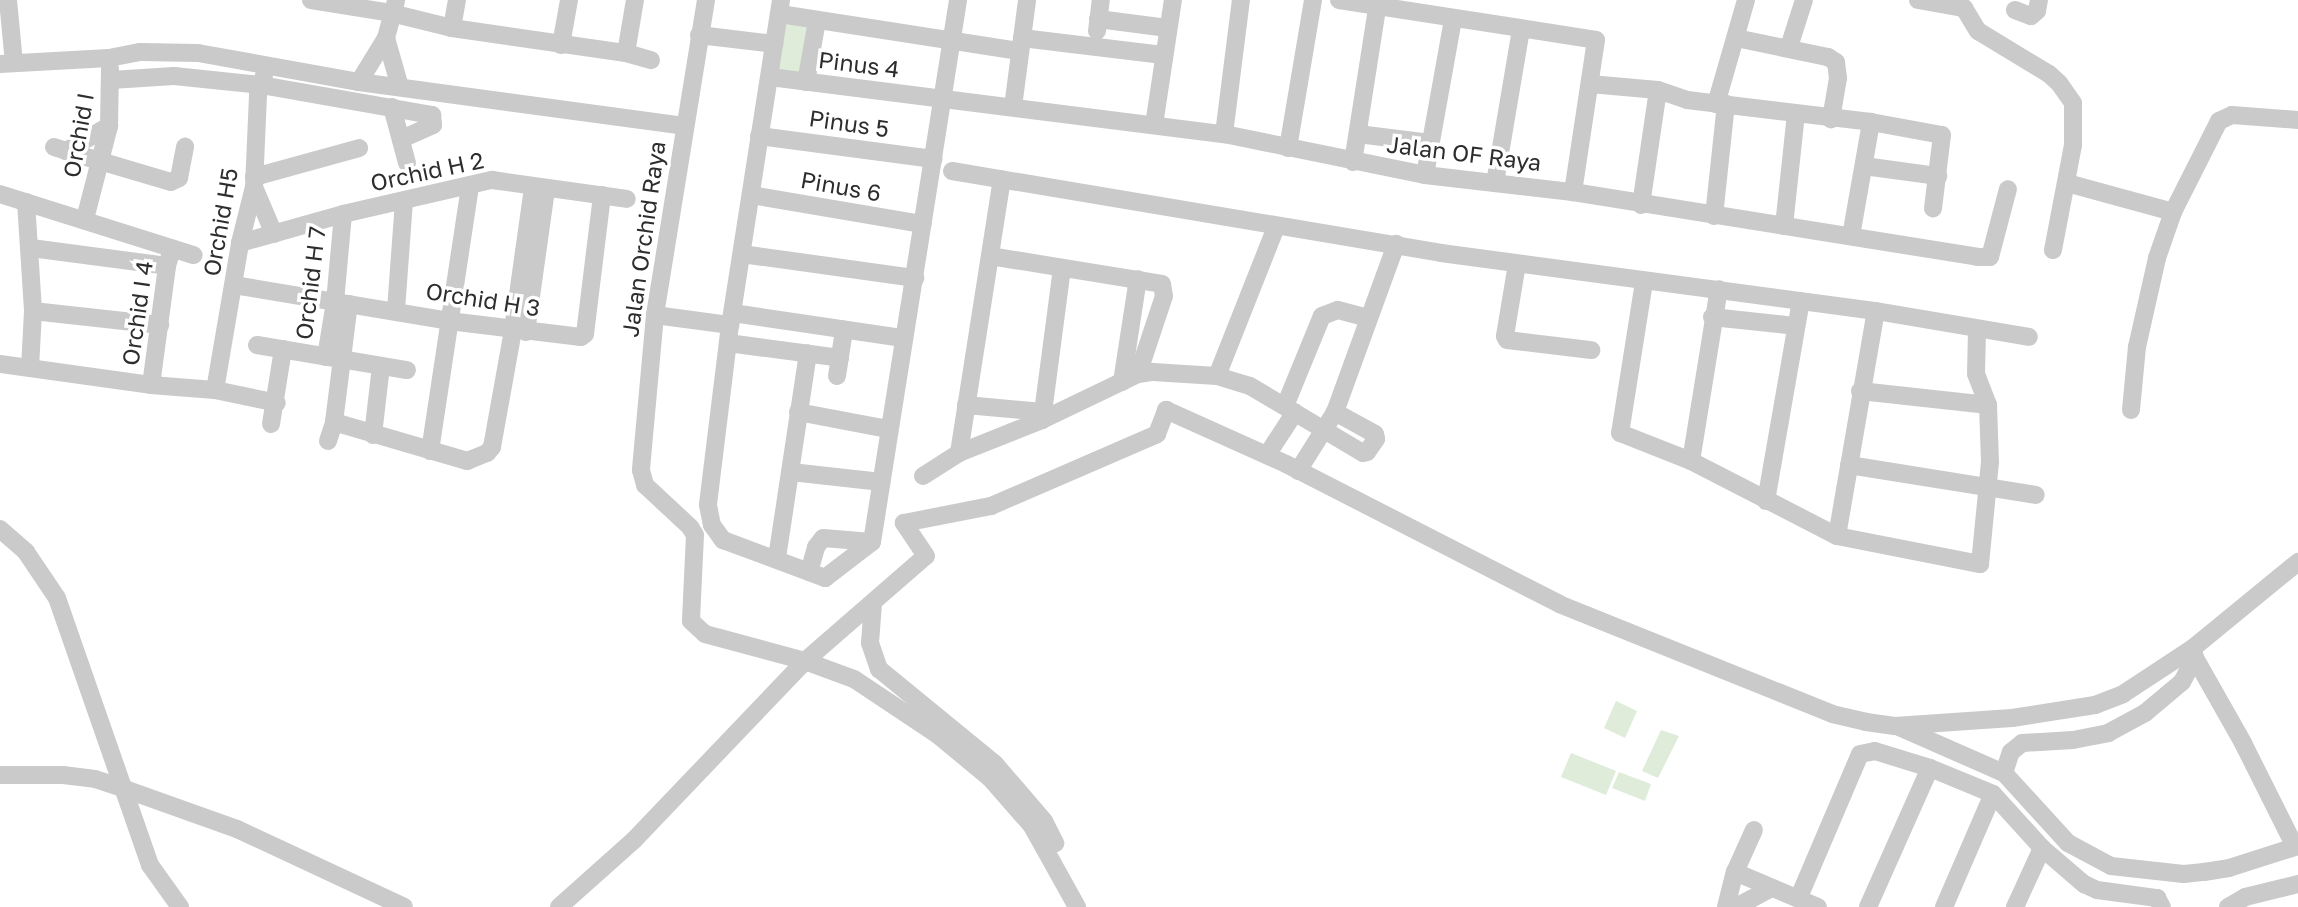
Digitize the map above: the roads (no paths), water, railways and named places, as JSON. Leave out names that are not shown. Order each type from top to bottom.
[{"type":"street","points":[[8,0],[8,59],[109,58],[140,52],[184,52],[684,126]]},
{"type":"street","points":[[312,0],[394,6],[452,28],[626,53],[652,60]]},
{"type":"street","points":[[452,28],[457,0]]},
{"type":"street","points":[[561,45],[569,0]]},
{"type":"street","points":[[626,53],[635,0]]},
{"type":"street","name":"Jalan Orchid Raya","points":[[706,0],[655,315],[641,470],[645,485],[690,527],[695,535],[690,602],[691,621],[696,628],[705,634],[805,661]]},
{"type":"street","points":[[958,0],[952,42],[915,278],[888,429],[872,542],[830,576],[808,572],[777,558],[723,540],[709,515],[728,343],[780,7],[817,21],[952,42],[1096,46],[1163,55]]},
{"type":"street","points":[[1013,107],[1027,0]]},
{"type":"street","points":[[1096,46],[1101,0]]},
{"type":"street","points":[[1154,125],[1173,0]]},
{"type":"street","points":[[1223,134],[1241,0]]},
{"type":"street","points":[[1288,148],[1313,0]]},
{"type":"street","points":[[1339,0],[1596,40],[1573,192]]},
{"type":"street","points":[[1714,216],[1721,104],[1746,0]]},
{"type":"street","points":[[1789,47],[1804,0]]},
{"type":"street","points":[[1918,0],[1964,8],[1978,31],[2060,83],[2073,103],[2073,145],[2053,250]]},
{"type":"street","points":[[2015,10],[2031,16],[2037,11],[2039,0]]},
{"type":"street","points":[[362,78],[385,43],[394,6]]},
{"type":"street","points":[[1353,162],[1377,8]]},
{"type":"street","points":[[1098,19],[1167,28]]},
{"type":"street","points":[[1425,174],[1452,19]]},
{"type":"street","points":[[806,82],[817,21]]},
{"type":"street","points":[[1495,184],[1521,30]]},
{"type":"street","points":[[699,35],[774,44]]},
{"type":"street","points":[[1736,38],[1789,47],[1828,57],[1836,62],[1838,78],[1831,119]]},
{"type":"street","points":[[385,43],[398,82]]},
{"type":"street","name":"Orchid I","points":[[85,219],[109,126],[109,58]]},
{"type":"street","name":"Orchid H5","points":[[215,390],[240,243],[254,182],[261,85],[268,63]]},
{"type":"street","points":[[111,80],[174,76],[261,85],[430,114],[433,125],[401,139]]},
{"type":"street","name":"Pinus 4","points":[[769,77],[943,100]]},
{"type":"street","points":[[1590,84],[1658,90],[1687,100],[1871,122],[1942,135],[1933,208]]},
{"type":"street","points":[[1641,205],[1658,90]]},
{"type":"street","name":"Jalan OF Raya","points":[[943,100],[1223,134],[1353,162],[1425,174],[1573,192],[1978,257],[1990,257],[2008,189]]},
{"type":"street","points":[[392,107],[407,163]]},
{"type":"street","points":[[1784,226],[1796,114]]},
{"type":"street","points":[[2131,410],[2137,348],[2157,258],[2173,212],[2219,121],[2232,116],[2298,120]]},
{"type":"street","points":[[1851,236],[1871,122]]},
{"type":"street","points":[[109,126],[60,149],[176,181],[179,178],[185,147]]},
{"type":"street","points":[[1358,134],[1430,143]]},
{"type":"street","name":"Pinus 5","points":[[760,136],[933,159]]},
{"type":"street","points":[[274,234],[254,182],[359,148]]},
{"type":"street","points":[[1864,166],[1938,176]]},
{"type":"street","points":[[952,171],[1276,227],[1644,282],[1719,289],[1877,311],[2029,337]]},
{"type":"street","points":[[959,453],[1002,179]]},
{"type":"street","name":"Orchid H 2","points":[[240,243],[343,214],[507,180],[540,188],[627,199]]},
{"type":"street","points":[[2067,183],[2173,212]]},
{"type":"street","points":[[430,451],[470,186]]},
{"type":"street","points":[[334,422],[467,461],[487,453],[492,447],[520,331],[540,188]]},
{"type":"street","points":[[0,194],[85,219],[170,257]]},
{"type":"street","name":"Orchid H 3","points":[[234,285],[449,321],[576,337],[585,334],[602,195]]},
{"type":"street","name":"Pinus 6","points":[[751,195],[923,224]]},
{"type":"street","points":[[396,310],[404,201]]},
{"type":"street","points":[[26,202],[33,311],[30,368]]},
{"type":"street","name":"Orchid H 7","points":[[328,441],[334,422],[334,358],[342,303],[343,214]]},
{"type":"street","points":[[1217,376],[1276,227]]},
{"type":"street","points":[[1298,471],[1322,428],[1335,412],[1396,244]]},
{"type":"street","points":[[31,248],[170,257],[194,255]]},
{"type":"street","points":[[743,254],[915,278]]},
{"type":"street","points":[[990,256],[1155,281],[1165,290],[1130,378]]},
{"type":"street","name":"Orchid I 4","points":[[152,385],[170,257]]},
{"type":"street","points":[[1517,264],[1505,336],[1507,340],[1591,350]]},
{"type":"street","points":[[1043,416],[1062,268]]},
{"type":"street","points":[[1130,378],[1138,279]]},
{"type":"street","points":[[1644,282],[1620,433],[1692,461],[1837,536],[1980,564],[1988,486],[1988,405],[1976,374],[1977,330]]},
{"type":"street","points":[[1692,461],[1712,317],[1719,289]]},
{"type":"street","points":[[1766,500],[1801,301]]},
{"type":"street","points":[[1267,455],[1290,409],[1322,316],[1338,310],[1367,318]]},
{"type":"street","points":[[33,311],[160,326]]},
{"type":"street","points":[[1837,536],[1860,391],[1877,311]]},
{"type":"street","points":[[655,315],[732,319],[903,338]]},
{"type":"street","points":[[1712,317],[1796,326]]},
{"type":"street","points":[[728,343],[808,353],[838,367],[844,330]]},
{"type":"street","points":[[257,345],[407,370]]},
{"type":"street","points":[[271,424],[277,403],[283,349]]},
{"type":"street","points":[[777,558],[808,353]]},
{"type":"street","points":[[0,364],[152,385],[215,390],[277,403]]},
{"type":"street","points":[[373,435],[381,366]]},
{"type":"street","points":[[923,476],[959,453],[1130,378],[1179,372],[1217,376],[1250,386],[1363,453],[1367,452],[1376,439],[1375,434],[1335,412]]},
{"type":"street","points":[[1860,391],[1988,405]]},
{"type":"street","points":[[966,405],[1043,416]]},
{"type":"street","points":[[559,907],[634,840],[805,661],[926,556],[904,523],[991,506],[1157,435],[1166,410],[1267,455],[1559,604],[1832,714],[1895,726],[2004,772],[2068,843],[2092,859],[2111,866],[2184,874],[2204,872],[2229,869],[2297,847],[2194,653]]},
{"type":"street","points":[[798,412],[888,429]]},
{"type":"street","points":[[1849,465],[2036,495]]},
{"type":"street","points":[[791,472],[881,482]]},
{"type":"street","points":[[0,529],[26,552],[57,598],[150,865],[180,907]]},
{"type":"street","points":[[808,572],[816,547],[823,538],[872,542]]},
{"type":"street","points":[[1895,726],[2012,718],[2095,705],[2123,694],[2194,653],[2298,562]]},
{"type":"street","points":[[873,603],[870,643],[874,660],[886,677],[974,745],[1016,785],[1044,821],[1087,907]]},
{"type":"street","points":[[2004,772],[2011,752],[2022,743],[2073,740],[2108,733],[2145,713],[2182,682],[2194,653]]},
{"type":"street","points":[[854,679],[874,660]]},
{"type":"street","points":[[805,661],[854,679],[937,735],[990,778],[1039,836],[1077,907]]},
{"type":"street","points":[[1799,897],[1860,754],[1886,752],[1993,794],[2042,848],[2084,884],[2095,899],[2157,898],[2162,907]]},
{"type":"street","points":[[1868,907],[1930,768]]},
{"type":"street","points":[[0,775],[63,775],[95,779],[237,829],[404,907]]},
{"type":"street","points":[[1944,907],[1993,794]]},
{"type":"street","points":[[1726,907],[1735,872],[1754,830]]},
{"type":"street","points":[[2015,907],[2042,848]]},
{"type":"street","points":[[1735,872],[1818,907]]},
{"type":"street","points":[[2228,907],[2245,897],[2290,886]]},
{"type":"street","points":[[2275,907],[2290,886]]},
{"type":"street","points":[[1745,905],[1770,889]]}]
